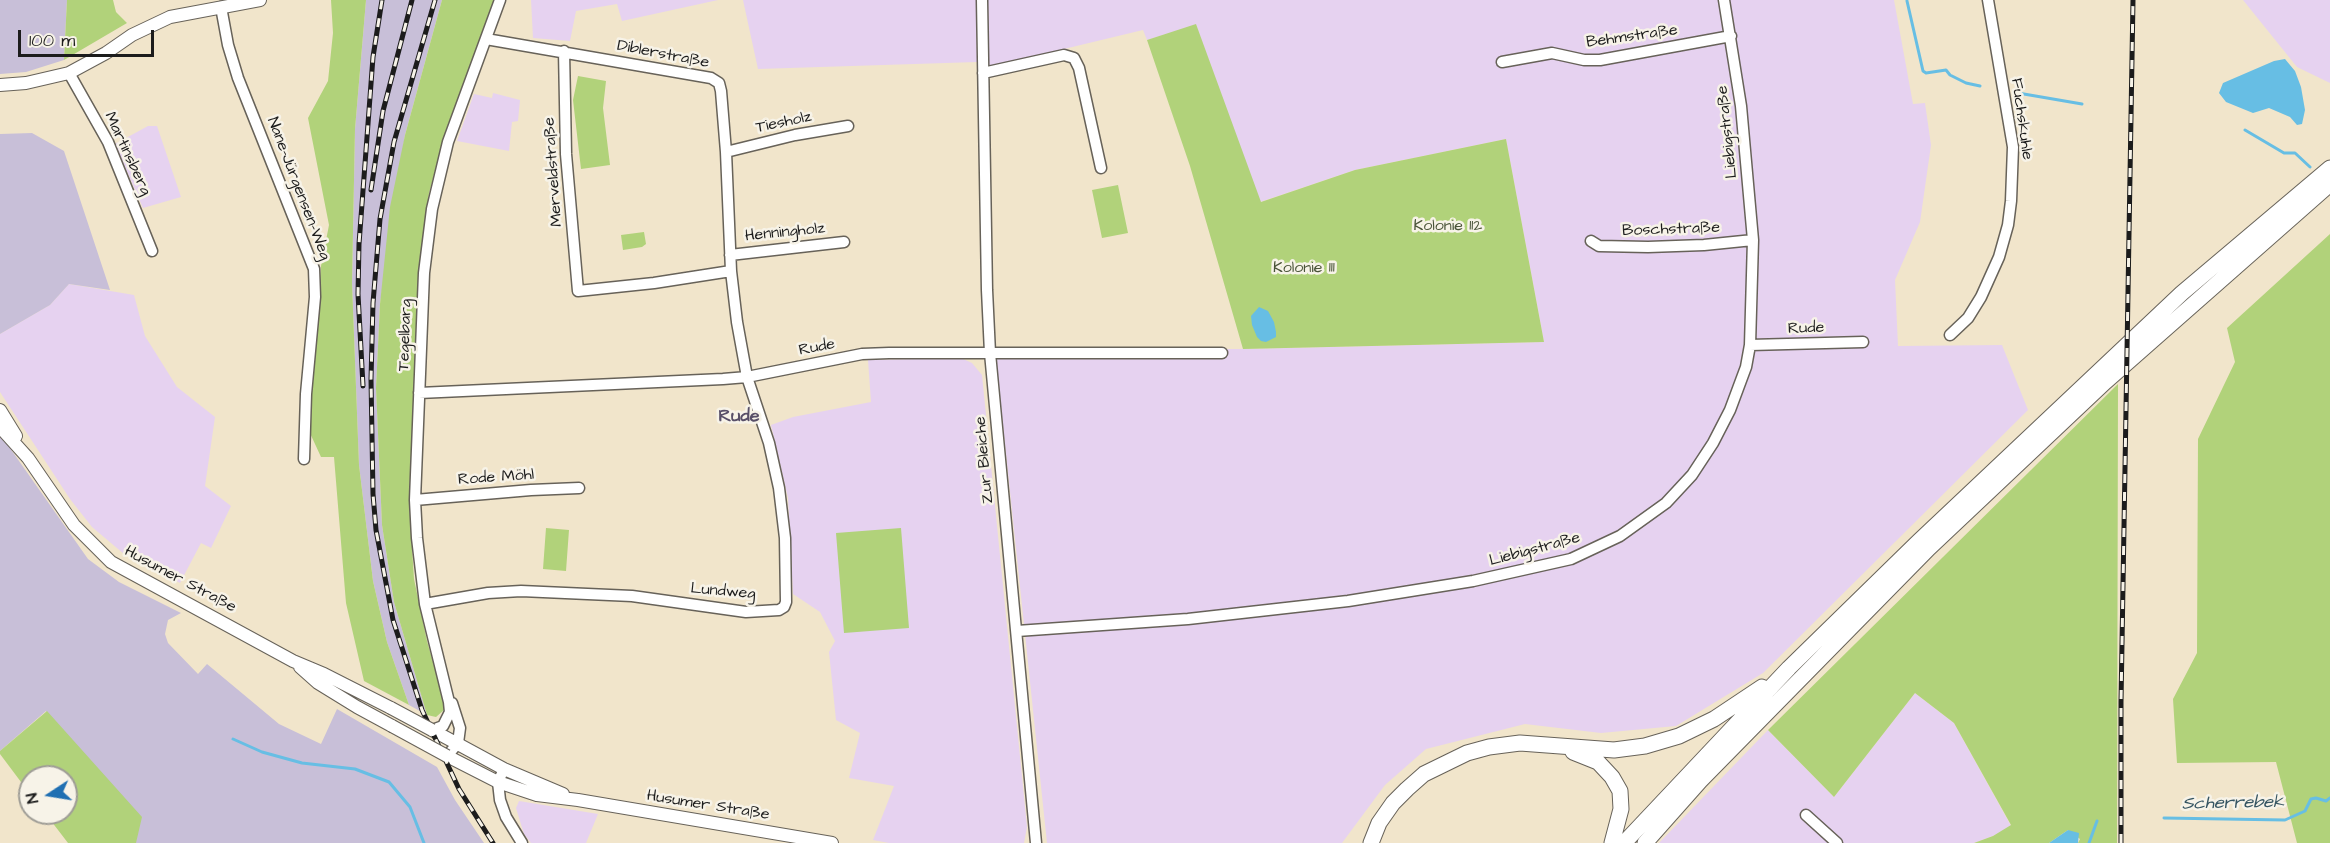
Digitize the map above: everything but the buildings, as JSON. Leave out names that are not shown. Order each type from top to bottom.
[{"type":"highway","points":[[1624,843],[1789,668],[2070,398],[2182,293],[2330,168]]},
{"type":"highway","points":[[1645,843],[1700,781],[1929,548],[2105,382],[2330,184]]},
{"type":"highway","points":[[2275,234],[2330,195]]},
{"type":"highway","points":[[1371,843],[1379,823],[1393,803],[1424,774],[1438,765],[1489,747],[1520,743],[1614,750],[1645,746],[1679,736],[1714,719],[1789,668]]},
{"type":"highway","points":[[1544,746],[1585,756],[1598,762],[1612,777],[1620,790],[1621,809],[1612,843]]},
{"type":"highway","points":[[1376,843],[1379,823]]},
{"type":"main road","points":[[0,85],[26,83],[69,73],[152,24],[181,14],[260,0]]},
{"type":"main road","points":[[0,410],[28,458]]},
{"type":"main road","name":"Husumer Straße","points":[[0,427],[28,458],[74,525],[111,562],[293,661],[324,674],[458,742],[504,769],[578,800]]},
{"type":"main road","name":"Husumer Straße","points":[[293,661],[318,683],[392,726],[498,782],[537,795],[832,843]]},
{"type":"street","name":"Tegelbarg","points":[[432,730],[443,726],[450,712],[420,577],[415,500],[424,273],[433,200],[452,130],[500,0]]},
{"type":"street","name":"Zur Bleiche","points":[[982,0],[990,353],[1036,843]]},
{"type":"street","name":"Liebigstraße","points":[[1017,631],[1188,619],[1338,602],[1473,581],[1571,560],[1599,548],[1638,524],[1666,503],[1692,475],[1713,443],[1730,410],[1746,367],[1750,345],[1753,240],[1746,149],[1724,0]]},
{"type":"street","name":"Fuchskuhle","points":[[1950,335],[1968,318],[1981,297],[1998,257],[2008,225],[2011,201],[2013,147],[1988,0]]},
{"type":"street","name":"Nane-Jürgensen-Weg","points":[[221,8],[228,45],[238,78],[314,269],[315,297],[304,412],[304,459]]},
{"type":"street","name":"Behmstraße","points":[[1502,62],[1552,53],[1584,60],[1600,60],[1731,36]]},
{"type":"street","name":"Diblerstraße","points":[[486,39],[711,78],[718,83],[721,91],[726,152],[731,271],[747,377]]},
{"type":"street","name":"Merveldstraße","points":[[564,51],[566,154],[578,291],[647,284],[731,271]]},
{"type":"street","points":[[983,73],[1064,55],[1074,58],[1079,68],[1101,168]]},
{"type":"street","name":"Martinsberg","points":[[69,73],[108,142],[152,251]]},
{"type":"street","name":"Tiesholz","points":[[726,152],[795,135],[848,126]]},
{"type":"street","name":"Boschstraße","points":[[1591,241],[1599,246],[1648,247],[1753,240]]},
{"type":"street","name":"Henningholz","points":[[730,255],[844,242]]},
{"type":"street","name":"Rude","points":[[1750,345],[1863,342]]},
{"type":"street","name":"Rude","points":[[419,393],[690,382],[747,377],[862,354],[1222,353]]},
{"type":"street","name":"Lundweg","points":[[425,604],[521,591],[632,596],[746,612],[779,610],[784,607],[785,538],[779,488],[769,443],[747,377]]},
{"type":"street","name":"Rode Möhl","points":[[415,500],[579,488]]},
{"type":"street","name":"Tegelbarg","points":[[444,680],[460,728],[458,742]]},
{"type":"street","points":[[447,756],[458,742]]},
{"type":"street","points":[[504,769],[498,782],[500,800],[506,817],[522,843]]},
{"type":"street","points":[[1806,815],[1837,843]]},
{"type":"shaded area","points":[[0,0],[67,0],[64,60],[26,72],[0,74]]},
{"type":"shaded area","points":[[366,0],[442,0],[405,135],[380,304],[376,388],[382,525],[394,602],[427,715],[409,705],[387,642],[373,581],[359,465],[352,283],[355,129]]},
{"type":"shaded area","points":[[531,0],[718,0],[622,21],[617,4],[576,11],[570,41],[533,38]]},
{"type":"shaded area","points":[[743,0],[976,0],[977,62],[758,69]]},
{"type":"shaded area","points":[[988,0],[1894,0],[1913,104],[1925,103],[1931,145],[1920,222],[1895,280],[1898,346],[2002,345],[2028,410],[1763,673],[1676,726],[1601,733],[1525,724],[1426,749],[1385,785],[1342,843],[1047,843],[995,349],[1243,349],[1544,342],[1506,139],[1355,170],[1260,202],[1196,25],[1147,40],[1143,30],[989,67]]},
{"type":"shaded area","points":[[2243,0],[2330,0],[2330,83],[2297,67]]},
{"type":"shaded area","points":[[493,93],[520,100],[518,121],[512,122],[509,151],[457,141],[474,94],[492,98]]},
{"type":"shaded area","points":[[148,126],[157,126],[181,197],[143,208],[115,144]]},
{"type":"shaded area","points":[[32,133],[64,151],[110,290],[69,284],[50,305],[0,334],[0,134]]},
{"type":"shaded area","points":[[69,284],[134,295],[145,336],[177,387],[215,417],[205,486],[231,506],[211,548],[201,543],[180,583],[124,554],[92,527],[70,499],[0,392],[0,334],[50,305]]},
{"type":"shaded area","points":[[961,358],[972,363],[982,375],[1027,827],[1024,843],[889,843],[873,840],[894,786],[849,778],[860,733],[836,720],[829,652],[835,641],[820,612],[793,594],[788,498],[771,425],[793,417],[871,402],[868,360]]},
{"type":"shaded area","points":[[0,434],[88,559],[119,582],[181,613],[168,620],[165,634],[168,643],[198,674],[207,664],[279,724],[321,744],[337,709],[437,767],[455,800],[484,843],[136,843],[46,711],[0,751]]},
{"type":"shaded area","points":[[1915,693],[1954,723],[2011,826],[1974,843],[1659,843],[1768,730],[1834,797]]},
{"type":"shaded area","points":[[519,801],[598,814],[586,843],[531,843],[524,834],[516,808]]},
{"type":"green space","points":[[67,0],[113,0],[116,12],[127,23],[64,60]]},
{"type":"green space","points":[[331,0],[366,0],[355,129],[352,283],[359,465],[373,581],[387,642],[409,705],[364,681],[346,603],[334,457],[321,457],[309,431],[321,266],[329,225],[308,118],[328,81],[333,33]]},
{"type":"green space","points":[[442,0],[494,0],[446,130],[429,193],[420,262],[409,500],[414,579],[427,641],[444,701],[444,710],[436,717],[427,715],[394,602],[382,525],[376,388],[380,304],[390,207],[405,135]]},
{"type":"green space","points":[[1196,24],[1261,202],[1355,170],[1506,139],[1544,342],[1243,349],[1190,166],[1147,40]]},
{"type":"green space","points":[[578,76],[606,81],[603,108],[610,165],[581,169],[573,100]]},
{"type":"green space","points":[[1118,185],[1128,233],[1102,238],[1092,190]]},
{"type":"green space","points":[[644,232],[646,244],[642,247],[623,250],[621,235]]},
{"type":"green space","points":[[2330,234],[2330,843],[2297,843],[2276,762],[2177,763],[2173,699],[2197,653],[2198,439],[2235,362],[2227,328]]},
{"type":"green space","points":[[2118,384],[2117,843],[2078,843],[2080,839],[2068,830],[2049,843],[1974,843],[1993,836],[2011,825],[1954,723],[1915,693],[1834,797],[1768,730]]},
{"type":"green space","points":[[546,528],[569,530],[566,571],[543,569]]},
{"type":"green space","points":[[901,528],[909,628],[844,633],[836,533]]},
{"type":"green space","points":[[47,711],[142,817],[136,843],[68,843],[54,825],[78,825],[78,765],[18,765],[18,778],[0,751]]},
{"type":"water","points":[[2285,59],[2295,71],[2301,87],[2305,110],[2302,124],[2297,125],[2290,117],[2269,108],[2253,113],[2226,102],[2219,93],[2223,83],[2274,61]]},
{"type":"water","points":[[1259,307],[1268,311],[1276,332],[1276,337],[1266,342],[1257,337],[1252,325],[1251,316]]},
{"type":"water","points":[[2068,830],[2079,833],[2078,843],[2049,843]]},
{"type":"waterway","points":[[1907,1],[1923,71],[1926,73],[1946,70],[1950,75],[1966,83],[1980,86]]},
{"type":"waterway","points":[[2018,93],[2082,104]]},
{"type":"waterway","points":[[2245,130],[2284,153],[2295,153],[2310,167]]},
{"type":"waterway","points":[[233,739],[262,752],[302,763],[355,769],[389,782],[410,807],[424,843]]},
{"type":"waterway","name":"Scherrebek","points":[[2164,818],[2285,820],[2305,811],[2311,799],[2326,801],[2330,798]]},
{"type":"waterway","name":"Scherrebek","points":[[2089,843],[2097,821]]},
{"type":"railway","points":[[363,386],[358,294],[359,244],[373,57],[382,0]]},
{"type":"railway","points":[[371,190],[383,111],[412,0]]},
{"type":"railway","points":[[435,0],[394,142],[380,219],[373,303],[371,379],[373,494],[376,530],[393,620],[422,710],[459,789],[493,843]]},
{"type":"railway","points":[[2121,843],[2121,702],[2133,0]]},
{"type":"district","name":"Rude","points":[[739,417]]},
{"type":"park label","name":"Kolonie 112","points":[[1448,227]]},
{"type":"park label","name":"Kolonie 111","points":[[1304,269]]}]
